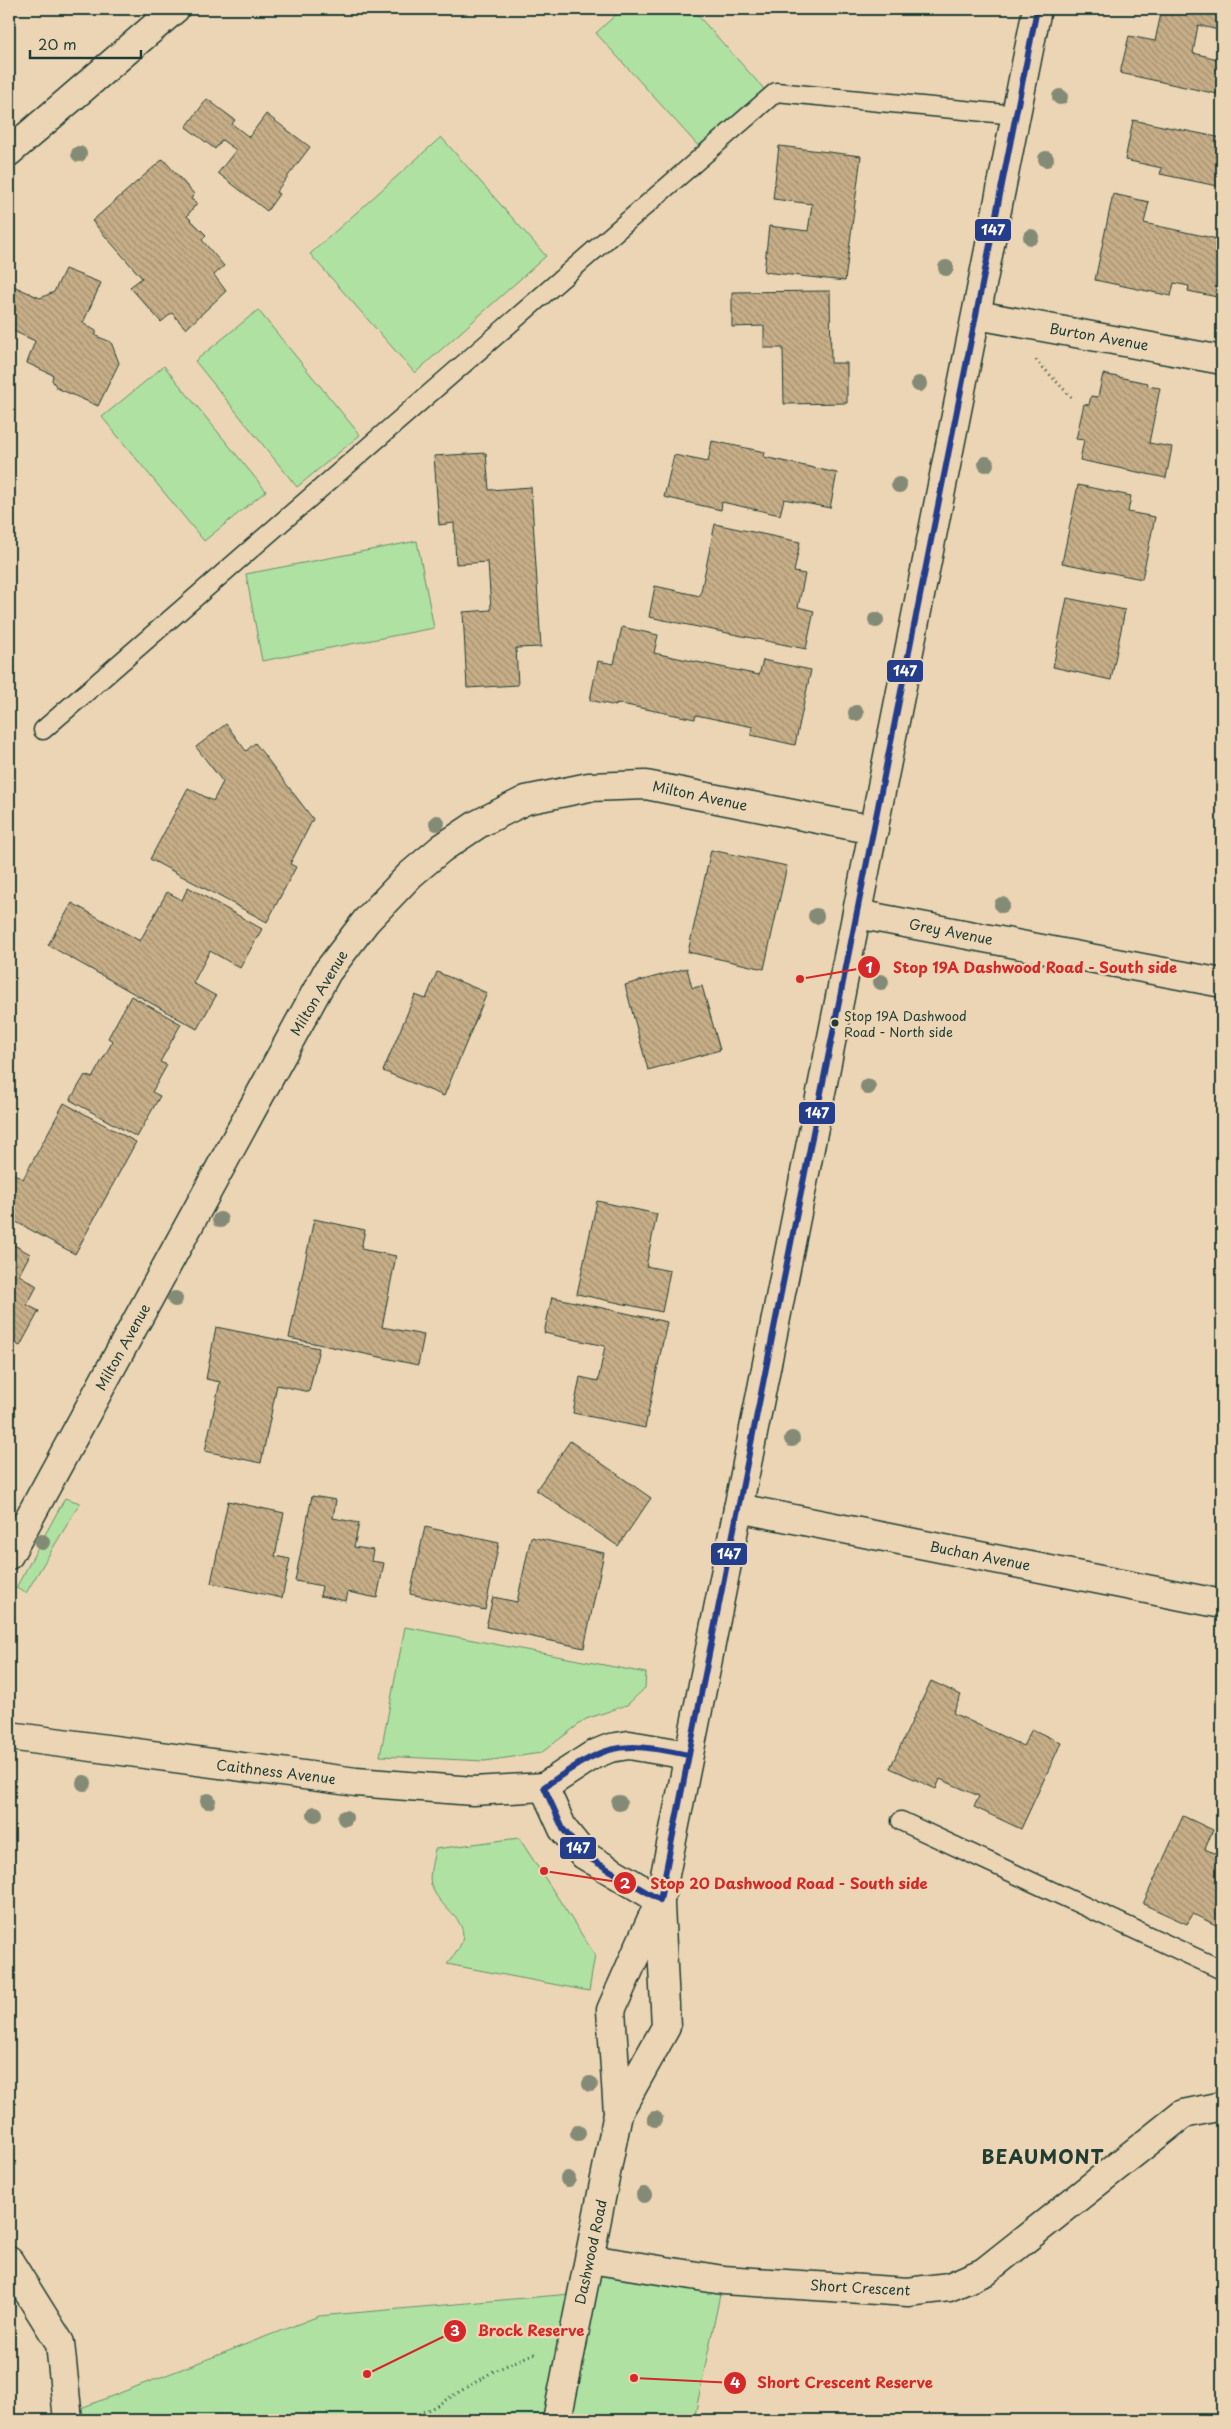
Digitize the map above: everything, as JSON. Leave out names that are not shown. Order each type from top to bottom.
[{"type":"street","points":[[9,152],[176,9]]},
{"type":"street","name":"Dashwood Road","points":[[557,2420],[618,2113],[611,2010],[660,1900],[1037,9]]},
{"type":"street","name":"Burton Avenue","points":[[977,314],[1222,360]]},
{"type":"street","name":"Milton Avenue","points":[[9,1555],[327,972],[366,921],[410,875],[429,859],[478,824],[526,800],[589,787],[646,784],[874,830]]},
{"type":"street","name":"Grey Avenue","points":[[857,914],[1222,983]]},
{"type":"street","name":"Buchan Avenue","points":[[738,1508],[1222,1604]]},
{"type":"street","name":"Caithness Avenue","points":[[9,1736],[356,1782],[473,1791],[544,1787],[593,1755],[610,1748],[629,1745],[688,1754]]},
{"type":"street","points":[[544,1787],[563,1829],[584,1855],[660,1900]]},
{"type":"street","name":"Dashwood Road","points":[[618,2113],[666,2028],[660,1900]]},
{"type":"street","name":"Short Crescent","points":[[590,2258],[723,2280],[908,2292],[948,2287],[984,2272],[1183,2114],[1222,2106]]},
{"type":"street","points":[[9,2261],[60,2343],[68,2420]]},
{"type":"lane","points":[[43,730],[776,92],[1016,115]]},
{"type":"lane","points":[[901,1821],[1222,1970]]},
{"type":"path","points":[[405,2420],[434,2407],[494,2371],[574,2336]]},
{"type":"green space","points":[[622,9],[692,9],[765,90],[701,149],[596,33]]},
{"type":"green space","points":[[441,137],[546,256],[415,373],[310,254]]},
{"type":"green space","points":[[258,310],[360,435],[297,487],[195,361]]},
{"type":"green space","points":[[164,366],[266,491],[204,541],[102,417]]},
{"type":"green space","points":[[417,541],[434,628],[262,661],[246,574]]},
{"type":"green space","points":[[65,1498],[80,1503],[26,1593],[16,1588]]},
{"type":"green space","points":[[405,1627],[646,1673],[645,1688],[627,1705],[586,1719],[541,1753],[485,1761],[380,1756]]},
{"type":"green space","points":[[519,1838],[595,1955],[589,1991],[447,1964],[458,1950],[463,1938],[462,1929],[458,1921],[436,1895],[431,1884],[435,1849]]},
{"type":"green space","points":[[590,2259],[723,2280],[694,2420],[68,2420],[68,2413],[319,2316],[582,2293]]},
{"type":"building","points":[[1162,9],[1222,9],[1222,31],[1198,25],[1193,53],[1222,60],[1222,95],[1120,73],[1129,36],[1155,41]]},
{"type":"building","points":[[207,99],[235,120],[232,124],[249,137],[266,114],[310,147],[276,192],[279,194],[267,211],[218,173],[236,150],[222,140],[215,149],[186,127]]},
{"type":"building","points":[[1133,120],[1222,138],[1222,187],[1160,174],[1162,168],[1125,160]]},
{"type":"building","points":[[779,146],[861,156],[845,281],[764,272],[769,226],[808,231],[812,204],[773,199]]},
{"type":"building","points":[[163,159],[194,194],[191,199],[197,203],[187,216],[206,235],[202,240],[224,266],[214,275],[226,291],[186,329],[172,313],[161,322],[130,287],[142,278],[92,221]]},
{"type":"building","points":[[1113,194],[1149,202],[1144,223],[1222,240],[1222,298],[1188,291],[1189,286],[1174,283],[1171,296],[1095,280]]},
{"type":"building","points":[[65,269],[101,283],[83,323],[96,331],[96,336],[111,342],[119,363],[98,406],[57,388],[52,380],[53,375],[27,363],[35,341],[9,329],[9,284],[40,298],[54,292]]},
{"type":"building","points":[[830,291],[831,363],[847,363],[847,403],[784,404],[783,348],[764,348],[764,326],[732,327],[732,292]]},
{"type":"building","points":[[1103,374],[1148,383],[1147,386],[1160,388],[1149,443],[1172,447],[1166,478],[1080,460],[1084,440],[1076,439],[1084,404],[1089,405],[1091,396],[1098,397]]},
{"type":"building","points":[[712,441],[765,452],[764,457],[837,473],[830,508],[784,499],[780,515],[722,502],[721,510],[664,497],[674,455],[708,462]]},
{"type":"building","points":[[486,453],[489,490],[531,487],[541,647],[516,648],[518,685],[467,688],[463,612],[491,610],[488,562],[456,564],[454,523],[439,525],[434,456]]},
{"type":"building","points":[[1078,485],[1131,496],[1128,512],[1155,517],[1142,579],[1062,563]]},
{"type":"building","points":[[715,524],[800,542],[794,572],[805,574],[798,607],[814,611],[806,649],[649,617],[655,586],[700,596]]},
{"type":"building","points":[[1067,598],[1125,610],[1111,680],[1053,667]]},
{"type":"building","points":[[622,627],[658,635],[654,653],[759,675],[763,660],[811,670],[795,745],[751,735],[753,727],[696,715],[695,719],[616,703],[616,706],[590,700],[598,661],[614,664]]},
{"type":"building","points":[[1222,666],[1222,697],[1216,696]]},
{"type":"building","points":[[226,724],[246,751],[255,743],[313,819],[290,864],[296,867],[267,922],[150,859],[188,788],[213,801],[223,782],[196,747]]},
{"type":"building","points":[[711,850],[787,866],[764,969],[688,952]]},
{"type":"building","points":[[188,887],[262,929],[240,968],[210,951],[193,983],[216,996],[197,1029],[48,945],[72,903],[140,941],[167,892],[182,900]]},
{"type":"building","points":[[687,968],[692,988],[702,986],[720,1050],[648,1070],[625,985]]},
{"type":"building","points":[[437,972],[487,993],[444,1096],[383,1071],[415,995],[426,999]]},
{"type":"building","points":[[131,996],[181,1024],[160,1062],[167,1065],[152,1092],[160,1096],[137,1137],[70,1100],[85,1075],[92,1078],[113,1041],[108,1038]]},
{"type":"building","points":[[64,1103],[136,1142],[75,1254],[9,1218],[9,1171],[23,1179]]},
{"type":"building","points":[[597,1201],[657,1214],[646,1266],[670,1271],[662,1312],[577,1294]]},
{"type":"building","points":[[314,1219],[365,1230],[361,1249],[396,1256],[382,1327],[424,1335],[418,1365],[289,1338]]},
{"type":"building","points":[[9,1242],[30,1254],[19,1275],[37,1286],[27,1305],[39,1311],[20,1346],[9,1340]]},
{"type":"building","points":[[552,1297],[667,1322],[645,1428],[573,1413],[580,1377],[598,1381],[605,1346],[544,1333]]},
{"type":"building","points":[[216,1327],[319,1348],[309,1392],[277,1385],[261,1463],[205,1451],[220,1382],[206,1379]]},
{"type":"building","points":[[570,1441],[651,1498],[618,1546],[536,1490]]},
{"type":"building","points":[[312,1496],[336,1500],[333,1518],[359,1523],[354,1547],[373,1550],[371,1561],[384,1563],[377,1598],[348,1592],[346,1601],[320,1596],[322,1586],[295,1581]]},
{"type":"building","points":[[228,1501],[284,1513],[275,1556],[290,1559],[282,1598],[211,1583]]},
{"type":"building","points":[[425,1527],[499,1543],[485,1610],[410,1594]]},
{"type":"building","points":[[531,1537],[604,1553],[584,1648],[486,1627],[493,1597],[517,1602]]},
{"type":"building","points":[[931,1681],[961,1695],[953,1713],[1023,1746],[1032,1729],[1061,1743],[1021,1829],[974,1807],[979,1796],[940,1779],[936,1789],[890,1768]]},
{"type":"building","points":[[1183,1816],[1213,1830],[1205,1849],[1222,1857],[1222,1928],[1193,1914],[1187,1924],[1143,1904]]},
{"type":"transit line","name":"147","points":[[688,1755],[643,1747],[626,1747],[611,1750],[582,1762],[544,1787],[563,1829],[584,1855],[660,1900],[1037,9]]},
{"type":"place","name":"Stop 19A Dashwood Road - South side","points":[[800,979]]},
{"type":"place","name":"Stop 19A Dashwood Road - North side","points":[[835,1023]]},
{"type":"place","name":"Stop 20 Dashwood Road - South side","points":[[544,1871]]},
{"type":"place","name":"Brock Reserve","points":[[367,2374]]},
{"type":"place","name":"Short Crescent Reserve","points":[[634,2378]]},
{"type":"district","name":"BEAUMONT","points":[[1043,2157]]}]
